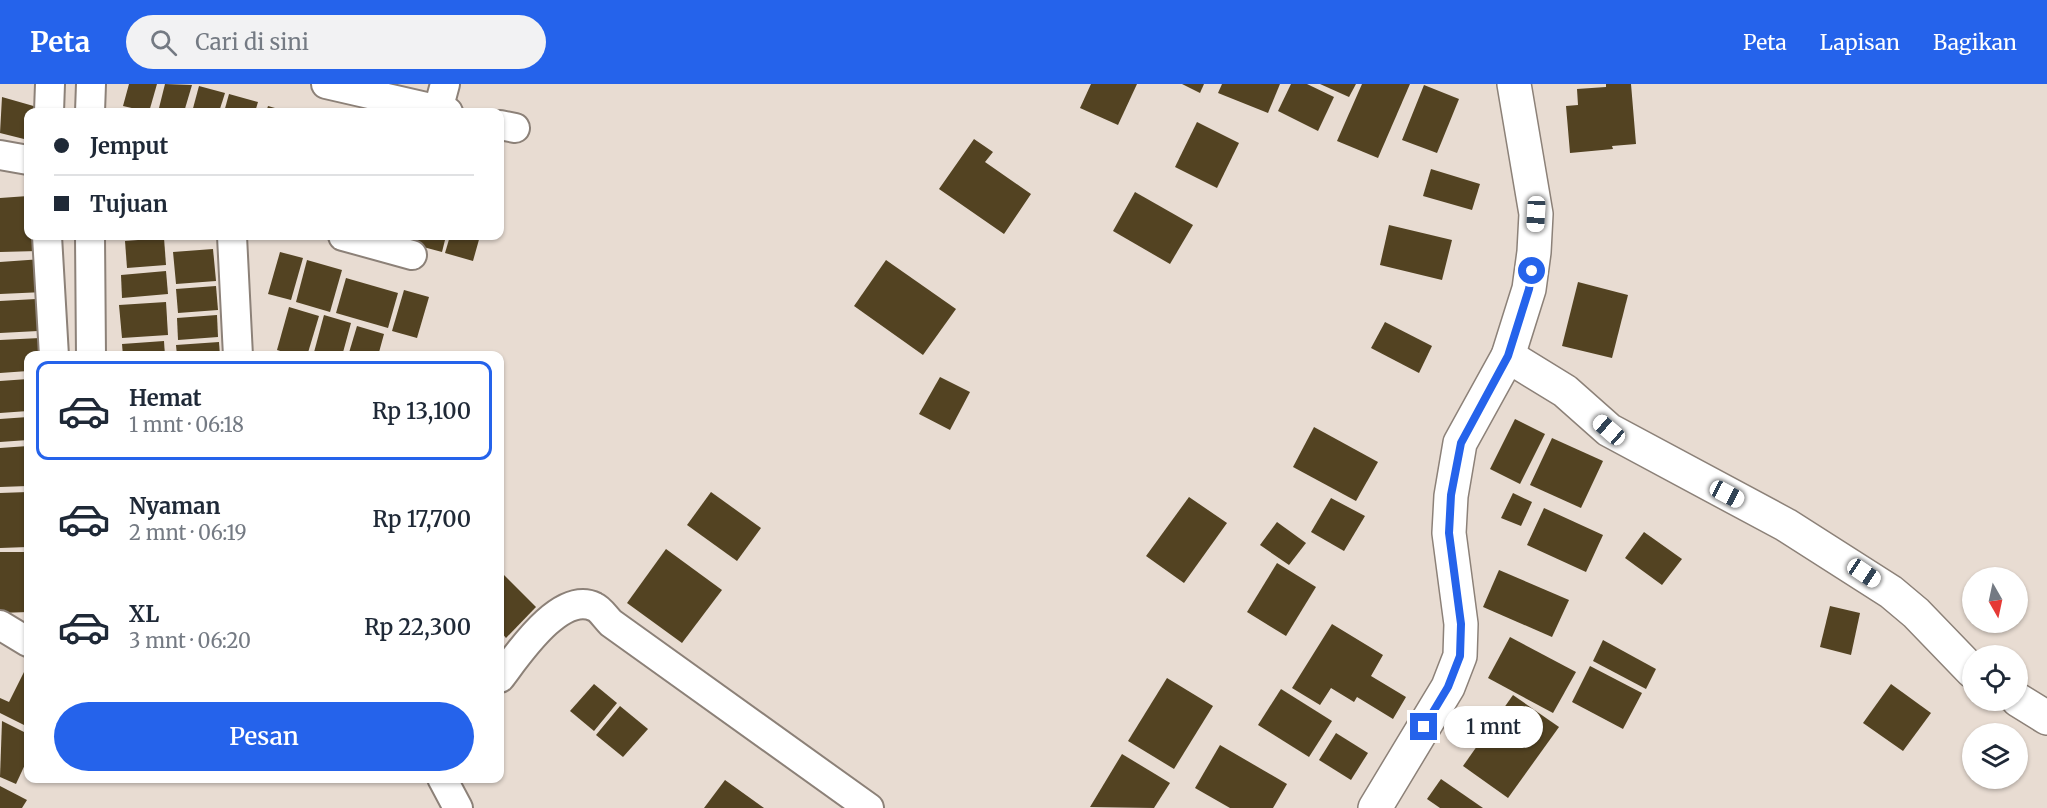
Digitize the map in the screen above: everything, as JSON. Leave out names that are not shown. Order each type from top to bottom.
[{"type":"street","points":[[49,108],[51,84]]},
{"type":"street","points":[[90,108],[91,84]]},
{"type":"street","points":[[326,84],[444,102]]},
{"type":"street","points":[[1375,808],[1448,687],[1460,656],[1461,624],[1449,533],[1451,495],[1461,443],[1508,356],[1529,289],[1536,214],[1514,84]]},
{"type":"street","points":[[0,155],[24,159]]},
{"type":"street","points":[[47,240],[54,351]]},
{"type":"street","points":[[90,240],[91,351]]},
{"type":"street","points":[[232,240],[238,351]]},
{"type":"street","points":[[358,240],[412,255]]},
{"type":"street","points":[[1508,356],[1565,391],[1609,430],[1786,525],[1875,580],[1916,613],[1962,661]]},
{"type":"street","points":[[504,673],[549,618],[579,604],[595,607],[611,623],[869,808]]},
{"type":"street","points":[[0,625],[24,640]]},
{"type":"street","points":[[2028,706],[2047,718]]},
{"type":"street","points":[[444,783],[458,808]]},
{"type":"building","points":[[129,84],[157,84],[150,108],[123,106]]},
{"type":"building","points":[[165,84],[192,85],[185,108],[159,108]]},
{"type":"building","points":[[1091,84],[1137,84],[1118,125],[1080,108]]},
{"type":"building","points":[[1182,84],[1204,84],[1200,93]]},
{"type":"building","points":[[1222,84],[1280,84],[1268,113],[1218,93]]},
{"type":"building","points":[[1291,84],[1307,84],[1334,97],[1318,131],[1278,111]]},
{"type":"building","points":[[1320,84],[1356,84],[1349,97]]},
{"type":"building","points":[[1362,84],[1410,84],[1378,158],[1337,141]]},
{"type":"building","points":[[1606,84],[1631,84],[1636,144],[1612,146],[1613,149],[1570,153],[1566,106],[1578,105],[1577,89],[1606,87]]},
{"type":"building","points":[[1424,85],[1459,99],[1437,153],[1402,140]]},
{"type":"building","points":[[199,86],[225,93],[220,108],[193,108]]},
{"type":"building","points":[[229,94],[258,102],[256,108],[225,108]]},
{"type":"building","points":[[2,97],[37,107],[24,108],[24,139],[0,133]]},
{"type":"building","points":[[1197,122],[1239,143],[1217,188],[1175,167]]},
{"type":"building","points":[[974,139],[993,152],[985,162],[1031,194],[1004,234],[939,189]]},
{"type":"building","points":[[1431,169],[1480,184],[1472,210],[1423,196]]},
{"type":"building","points":[[1135,192],[1193,225],[1170,264],[1113,231]]},
{"type":"building","points":[[24,196],[24,240],[37,240],[38,251],[0,252],[0,198]]},
{"type":"building","points":[[1389,225],[1452,240],[1442,280],[1380,265]]},
{"type":"building","points":[[164,240],[166,265],[127,268],[125,241]]},
{"type":"building","points":[[413,240],[445,240],[442,252],[412,244]]},
{"type":"building","points":[[449,240],[479,240],[473,261],[445,253]]},
{"type":"building","points":[[213,249],[216,281],[176,284],[173,252]]},
{"type":"building","points":[[280,252],[303,258],[291,300],[268,294]]},
{"type":"building","points":[[42,259],[44,292],[0,294],[0,262]]},
{"type":"building","points":[[307,260],[342,270],[330,312],[296,302]]},
{"type":"building","points":[[886,260],[956,309],[923,355],[854,306]]},
{"type":"building","points":[[166,271],[168,294],[122,298],[121,275]]},
{"type":"building","points":[[346,278],[398,293],[388,328],[336,313]]},
{"type":"building","points":[[1578,282],[1628,295],[1612,358],[1562,346]]},
{"type":"building","points":[[216,286],[218,310],[178,313],[176,289]]},
{"type":"building","points":[[404,290],[429,297],[417,338],[392,331]]},
{"type":"building","points":[[36,299],[38,331],[0,333],[0,301]]},
{"type":"building","points":[[166,302],[168,335],[122,338],[119,305]]},
{"type":"building","points":[[289,307],[319,316],[308,351],[277,350]]},
{"type":"building","points":[[217,315],[218,337],[178,340],[177,318]]},
{"type":"building","points":[[324,315],[351,323],[343,351],[314,351]]},
{"type":"building","points":[[1385,322],[1432,346],[1419,373],[1371,348]]},
{"type":"building","points":[[357,326],[384,334],[379,351],[350,351]]},
{"type":"building","points":[[40,338],[41,351],[24,351],[24,371],[0,373],[0,340]]},
{"type":"building","points":[[164,341],[165,351],[123,351],[122,344]]},
{"type":"building","points":[[219,342],[220,351],[177,351],[176,345]]},
{"type":"building","points":[[940,377],[970,392],[950,430],[919,414]]},
{"type":"building","points":[[24,379],[24,411],[0,413],[0,381]]},
{"type":"building","points":[[24,417],[24,440],[0,442],[0,419]]},
{"type":"building","points":[[1515,419],[1545,434],[1520,484],[1490,469]]},
{"type":"building","points":[[1314,427],[1378,462],[1356,501],[1293,467]]},
{"type":"building","points":[[1552,438],[1603,461],[1581,508],[1530,485]]},
{"type":"building","points":[[24,446],[24,486],[0,487],[0,448]]},
{"type":"building","points":[[24,492],[24,547],[0,548],[0,493]]},
{"type":"building","points":[[711,492],[761,528],[737,561],[687,525]]},
{"type":"building","points":[[1513,493],[1532,502],[1521,526],[1501,518]]},
{"type":"building","points":[[1189,497],[1227,523],[1184,583],[1146,556]]},
{"type":"building","points":[[1331,498],[1365,516],[1344,551],[1311,532]]},
{"type":"building","points":[[1544,508],[1603,535],[1586,572],[1527,545]]},
{"type":"building","points":[[1277,522],[1306,543],[1289,565],[1260,545]]},
{"type":"building","points":[[1644,532],[1682,559],[1662,585],[1625,558]]},
{"type":"building","points":[[666,549],[722,590],[682,643],[627,603]]},
{"type":"building","points":[[0,552],[24,552],[24,612],[0,613]]},
{"type":"building","points":[[1277,563],[1316,587],[1286,636],[1247,612]]},
{"type":"building","points":[[1499,570],[1569,600],[1552,637],[1483,607]]},
{"type":"building","points":[[504,575],[536,607],[506,638],[504,636]]},
{"type":"building","points":[[1830,606],[1860,613],[1851,655],[1820,647]]},
{"type":"building","points":[[1332,624],[1383,655],[1371,676],[1406,697],[1393,719],[1357,697],[1354,702],[1331,688],[1320,705],[1292,688]]},
{"type":"building","points":[[1510,637],[1576,672],[1553,713],[1488,678]]},
{"type":"building","points":[[1603,640],[1656,669],[1646,689],[1593,661]]},
{"type":"building","points":[[1590,666],[1642,693],[1623,729],[1572,702]]},
{"type":"building","points":[[24,672],[24,725],[0,713],[0,698],[9,702]]},
{"type":"building","points":[[1167,678],[1213,706],[1174,769],[1128,741]]},
{"type":"building","points":[[594,684],[617,703],[594,731],[570,711]]},
{"type":"building","points":[[1891,684],[1931,713],[1903,751],[1863,723]]},
{"type":"building","points":[[1281,689],[1332,721],[1309,757],[1258,725]]},
{"type":"building","points":[[1513,695],[1559,727],[1508,798],[1463,766]]},
{"type":"building","points":[[620,706],[648,729],[623,757],[596,735]]},
{"type":"building","points":[[2,721],[24,732],[24,767],[16,784],[0,777]]},
{"type":"building","points":[[1336,733],[1368,753],[1351,780],[1319,760]]},
{"type":"building","points":[[1220,745],[1287,784],[1273,808],[1230,808],[1195,788]]},
{"type":"building","points":[[1122,754],[1170,783],[1154,808],[1090,807]]},
{"type":"building","points":[[1441,779],[1483,808],[1440,808],[1427,799]]},
{"type":"building","points":[[725,780],[764,808],[704,808]]},
{"type":"building","points":[[0,786],[27,800],[22,808],[0,808]]},
{"type":"route","points":[[1424,727],[1448,687],[1460,656],[1461,624],[1449,533],[1451,495],[1461,443],[1508,356],[1529,289],[1532,271]]}]
